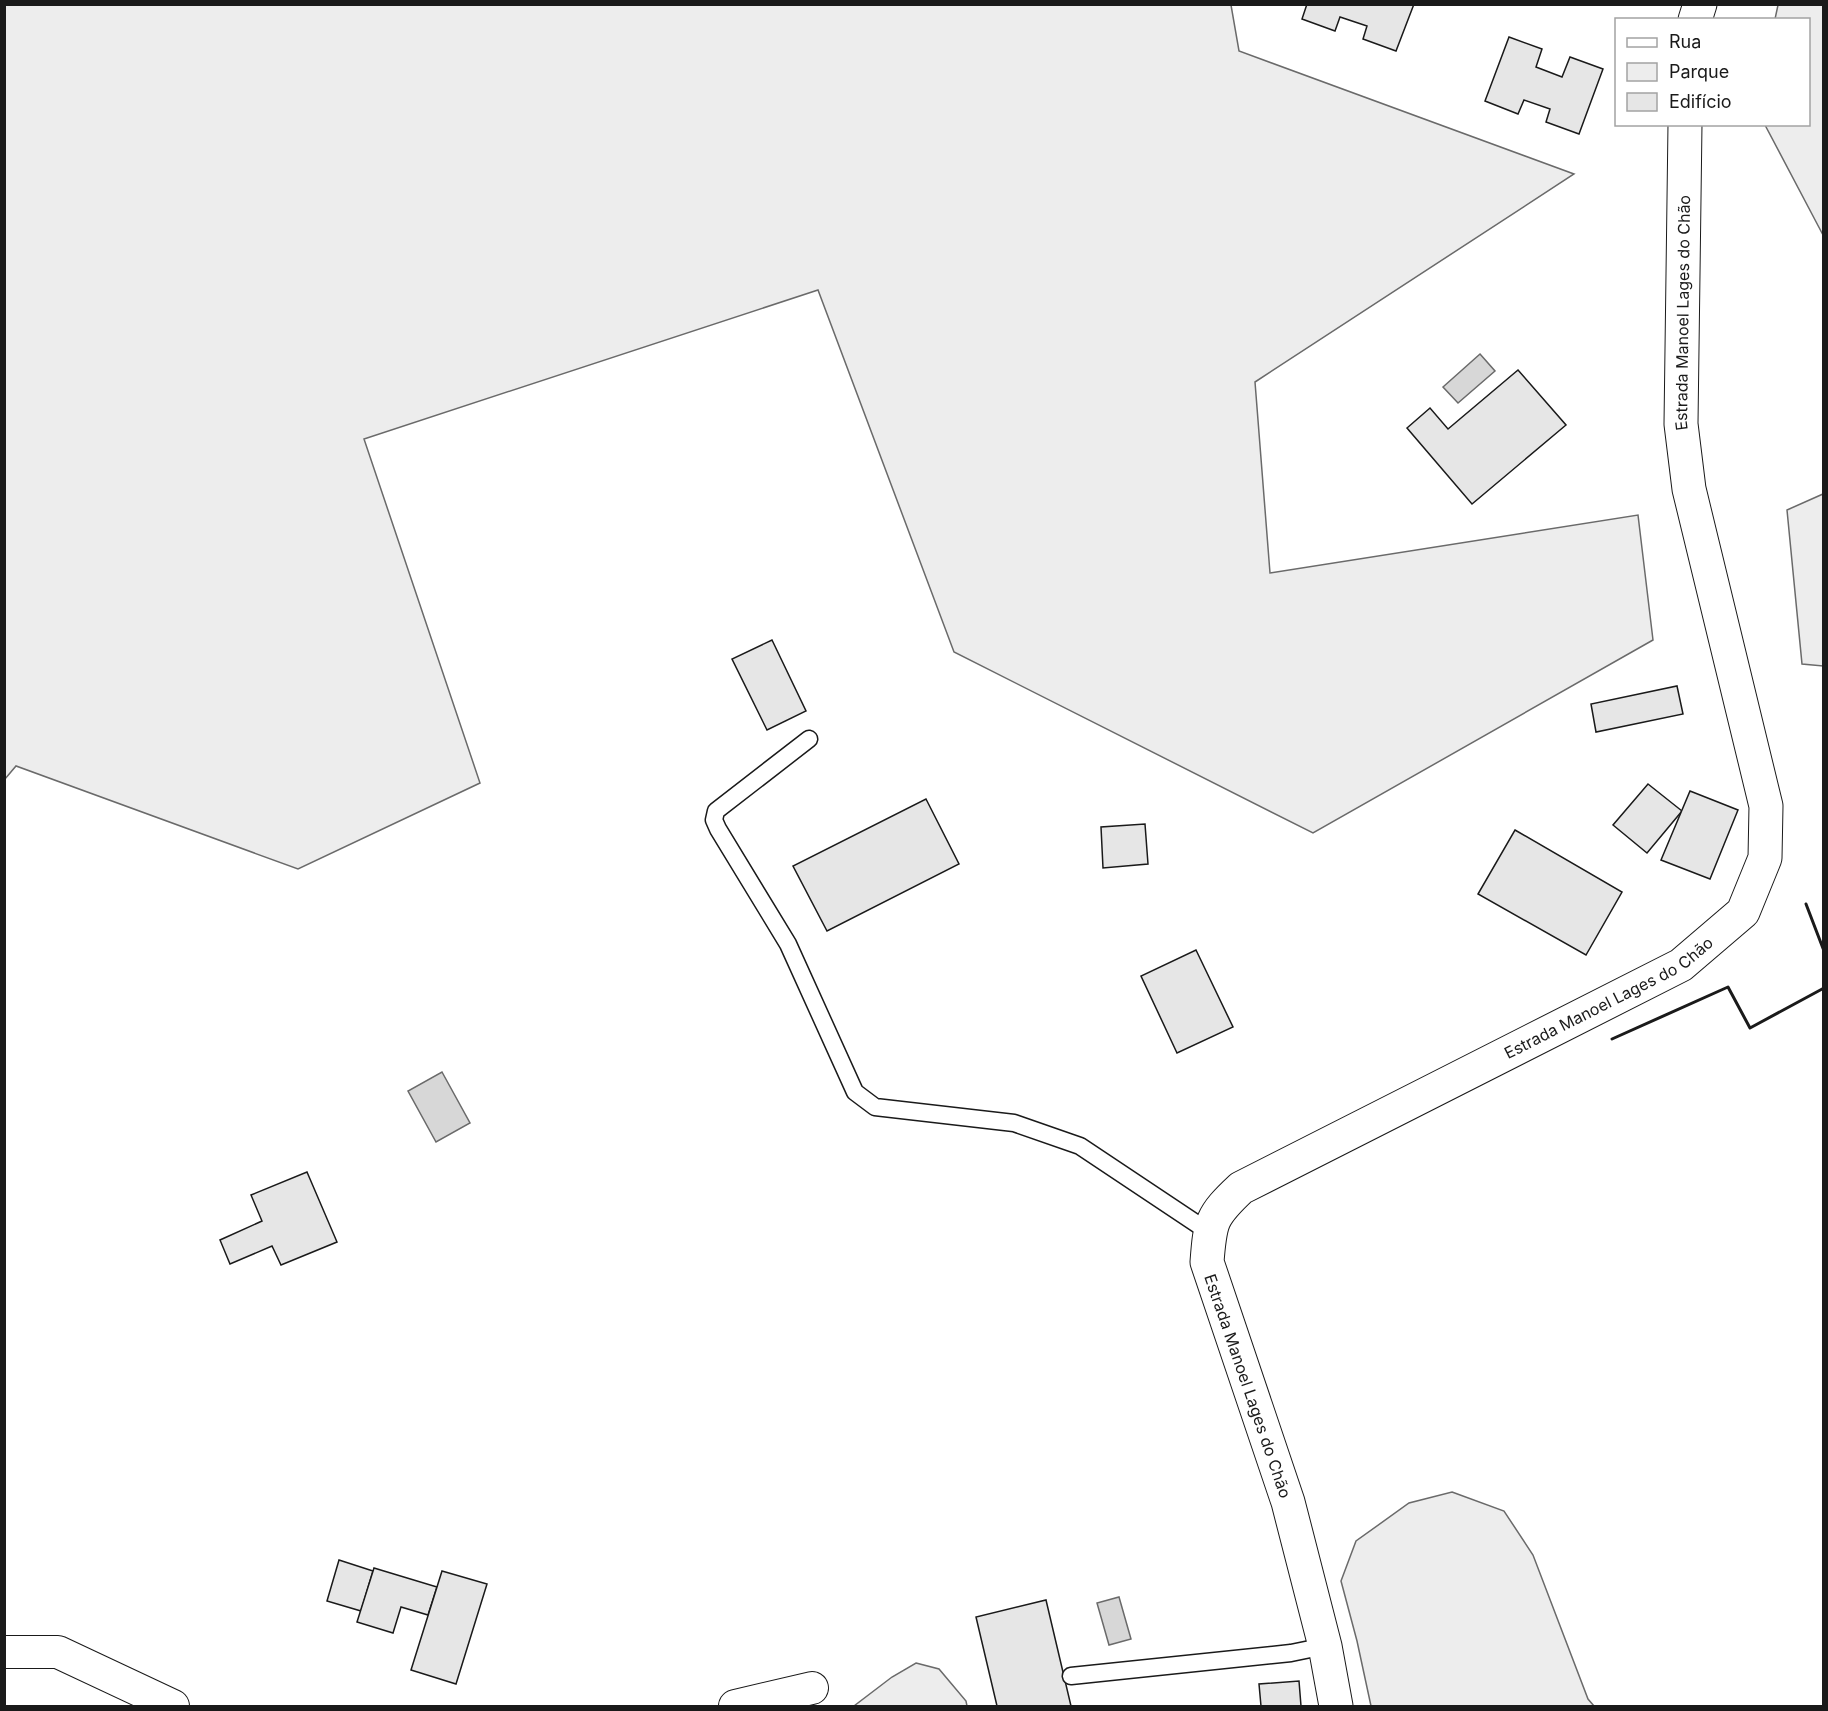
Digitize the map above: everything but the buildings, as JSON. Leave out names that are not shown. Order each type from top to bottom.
[{"type":"street","name":"Estrada Manoel Lages do Chão","points":[[1336,1707],[1325,1646],[1288,1502],[1207,1262],[1209,1232],[1219,1209],[1241,1188],[1681,965],[1743,912],[1764,858],[1766,806],[1689,489],[1681,424],[1685,126]]},
{"type":"street","points":[[4,1652],[58,1652],[173,1707]]},
{"type":"street","points":[[735,1707],[812,1688]]},
{"type":"lane","points":[[809,739],[716,811],[714,820],[788,944],[855,1092],[875,1107],[1014,1124],[1080,1146],[1209,1232]]},
{"type":"lane","points":[[1071,1676],[1291,1653],[1325,1646]]},
{"type":"green space","points":[[5,4],[1231,5],[1239,51],[1574,174],[1255,382],[1270,573],[1638,515],[1653,640],[1313,833],[954,652],[818,290],[364,439],[480,783],[298,869],[16,766],[5,779]]},
{"type":"green space","points":[[1778,5],[1823,5],[1823,235],[1766,126],[1810,126],[1810,18],[1775,18]]},
{"type":"green space","points":[[1823,494],[1823,666],[1802,664],[1787,510]]},
{"type":"green space","points":[[1452,1492],[1504,1511],[1533,1555],[1588,1699],[1594,1706],[1371,1706],[1341,1581],[1356,1541],[1409,1503]]},
{"type":"green space","points":[[916,1663],[939,1669],[966,1701],[967,1706],[854,1706],[892,1677]]},
{"type":"shaded area","points":[[1480,354],[1495,371],[1458,403],[1443,387]]},
{"type":"shaded area","points":[[442,1072],[470,1123],[436,1142],[408,1091]]},
{"type":"shaded area","points":[[1119,1597],[1131,1639],[1109,1645],[1097,1603]]},
{"type":"wall","points":[[1806,904],[1824,951]]},
{"type":"wall","points":[[1612,1039],[1728,987],[1750,1028],[1824,988]]}]
